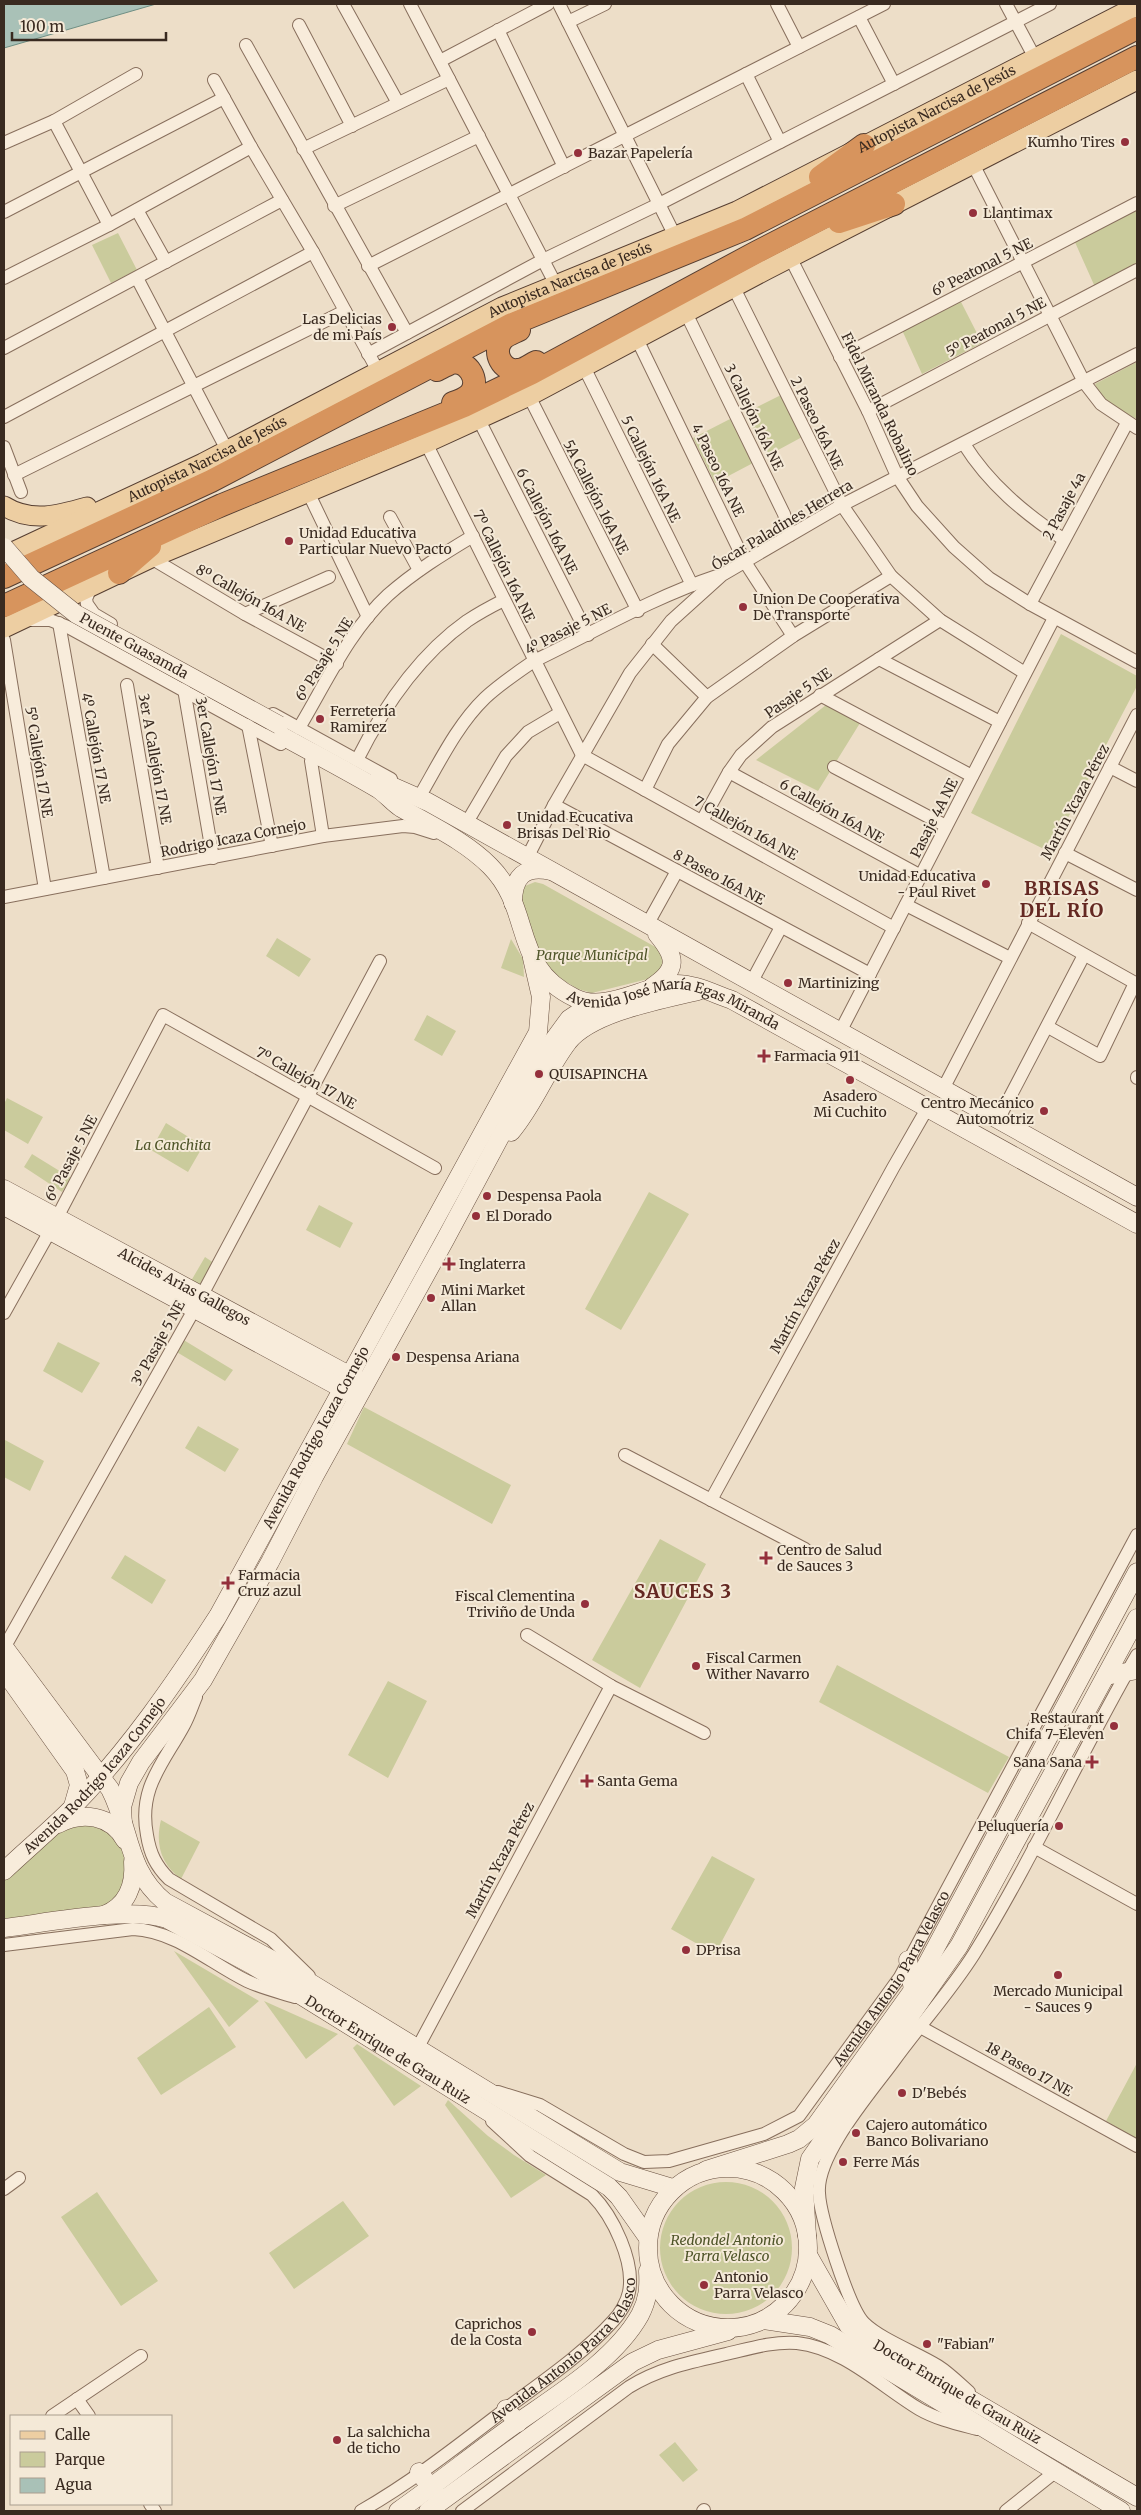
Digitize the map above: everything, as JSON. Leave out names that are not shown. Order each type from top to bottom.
[{"type":"highway","name":"Autopista Narcisa de Jesús","points":[[4,577],[211,481],[379,381],[756,224],[1137,28]]},
{"type":"highway","points":[[9,618],[169,529],[464,406],[597,338],[767,247],[1137,57]]},
{"type":"highway","points":[[756,224],[864,146]]},
{"type":"highway","points":[[767,247],[894,204]]},
{"type":"highway","points":[[578,298],[560,314],[505,336],[498,347],[499,360],[507,368],[519,370],[574,342],[597,338]]},
{"type":"highway","points":[[379,381],[404,387],[451,363],[463,364],[472,374],[474,385],[468,396],[418,417],[399,433]]},
{"type":"highway","points":[[119,573],[169,529]]},
{"type":"main road","name":"Autopista Narcisa de Jesús","points":[[4,557],[228,450],[379,381],[502,307],[737,211],[1137,6]]},
{"type":"main road","points":[[9,618],[91,587],[151,558],[479,420],[584,368],[790,258],[1137,80]]},
{"type":"main road","points":[[4,506],[24,515],[45,517],[141,492]]},
{"type":"main road","name":"Puente Guasamda","points":[[4,547],[31,578],[76,614],[277,729]]},
{"type":"main road","name":"Puente Guasamda","points":[[4,557],[44,598],[78,623],[277,729]]},
{"type":"main road","name":"Avenida José María Egas Miranda","points":[[277,729],[383,783],[425,798],[466,824],[551,872],[1137,1197]]},
{"type":"main road","name":"Avenida José María Egas Miranda","points":[[277,729],[379,790],[398,806],[467,846],[500,877],[513,903],[532,958],[543,976],[554,987],[582,1001],[609,1000],[651,987],[675,984],[703,990],[747,1007],[1137,1224]]},
{"type":"main road","points":[[513,903],[514,884],[520,876],[534,870],[551,872]]},
{"type":"main road","points":[[649,926],[667,946],[672,959],[668,975],[651,987]]},
{"type":"main road","name":"Avenida Rodrigo Icaza Cornejo","points":[[123,1826],[123,1801],[133,1776],[141,1762],[203,1680],[538,1032],[541,997],[532,958]]},
{"type":"main road","points":[[491,1156],[526,1114],[562,1051],[578,1032],[609,1016],[703,990]]},
{"type":"main road","name":"Avenida Rodrigo Icaza Cornejo","points":[[4,1871],[72,1808],[102,1775],[176,1682],[218,1616],[491,1156],[546,1049],[562,1026],[578,1013],[609,1000]]},
{"type":"main road","name":"Alcides Arias Gallegos","points":[[4,1189],[53,1224],[354,1386]]},
{"type":"main road","name":"Alcides Arias Gallegos","points":[[4,1206],[53,1224]]},
{"type":"main road","name":"Avenida Antonio Parra Velasco","points":[[706,2170],[778,2149],[809,2132],[912,1990],[1137,1572]]},
{"type":"main road","points":[[419,2472],[431,2488],[440,2508],[633,2362],[658,2350],[764,2320],[783,2307],[797,2289],[808,2255],[804,2188],[810,2159],[913,2023],[959,1946],[1137,1619]]},
{"type":"main road","name":"Doctor Enrique de Grau Ruiz","points":[[4,1648],[102,1775],[115,1798],[131,1854],[150,1888],[164,1902],[278,1963],[417,2049],[484,2087],[620,2172],[673,2188]]},
{"type":"main road","points":[[4,1671],[76,1772],[79,1785],[72,1808]]},
{"type":"main road","points":[[1106,1676],[1132,1671]]},
{"type":"main road","points":[[4,1928],[99,1917],[111,1912],[125,1900],[133,1881],[131,1854],[116,1828],[101,1819],[74,1818],[52,1827]]},
{"type":"main road","name":"Doctor Enrique de Grau Ruiz","points":[[99,1917],[141,1913],[167,1919],[252,1966],[609,2187],[619,2197],[648,2245]]},
{"type":"main road","points":[[908,1960],[912,1990]]},
{"type":"main road","points":[[743,2327],[716,2328],[690,2319],[668,2302],[654,2279],[648,2245],[650,2225],[662,2201],[681,2182],[706,2170],[733,2167],[758,2173],[782,2188],[799,2210],[807,2236]]},
{"type":"main road","name":"Avenida Antonio Parra Velasco","points":[[398,2511],[431,2488],[494,2429],[518,2423],[581,2377],[628,2333],[640,2315],[648,2294],[648,2245]]},
{"type":"main road","name":"Doctor Enrique de Grau Ruiz","points":[[808,2255],[848,2324],[857,2333],[1137,2497]]},
{"type":"main road","name":"Doctor Enrique de Grau Ruiz","points":[[764,2320],[821,2330],[988,2433],[1121,2511]]},
{"type":"main road","points":[[506,2409],[518,2423]]},
{"type":"street","points":[[343,4],[398,104]]},
{"type":"street","points":[[410,4],[556,285]]},
{"type":"street","points":[[440,61],[548,4]]},
{"type":"street","points":[[559,4],[675,236]]},
{"type":"street","points":[[568,22],[605,4]]},
{"type":"street","points":[[777,4],[799,47]]},
{"type":"street","points":[[368,266],[884,4]]},
{"type":"street","points":[[1006,4],[1035,58]]},
{"type":"street","points":[[368,354],[543,260],[659,204],[1050,4]]},
{"type":"street","points":[[859,17],[894,84]]},
{"type":"street","points":[[298,25],[352,126]]},
{"type":"street","points":[[498,30],[564,166]]},
{"type":"street","points":[[246,45],[334,206],[407,333]]},
{"type":"street","points":[[4,143],[54,120],[136,74]]},
{"type":"street","points":[[746,74],[780,142]]},
{"type":"street","points":[[303,149],[449,79]]},
{"type":"street","points":[[214,80],[251,148],[313,252],[368,354],[379,381]]},
{"type":"street","points":[[4,212],[224,98]]},
{"type":"street","points":[[54,120],[109,225]]},
{"type":"street","points":[[334,206],[479,136]]},
{"type":"street","points":[[4,278],[109,225],[251,148]]},
{"type":"street","points":[[973,164],[1084,382],[1101,404],[1132,426]]},
{"type":"street","points":[[4,348],[282,200]]},
{"type":"street","name":"6º Peatonal 5 NE","points":[[840,357],[1137,203]]},
{"type":"street","points":[[137,210],[166,262]]},
{"type":"street","points":[[4,416],[313,252]]},
{"type":"street","name":"Fidel Miranda Robalino","points":[[790,258],[868,411],[897,476],[917,506],[954,547],[989,578],[1054,618],[1137,662]]},
{"type":"street","name":"5º Peatonal 5 NE","points":[[868,411],[1137,270]]},
{"type":"street","points":[[137,278],[228,450]]},
{"type":"street","name":"2 Paseo 16A NE","points":[[734,288],[842,505],[891,576],[940,620],[1025,673]]},
{"type":"street","points":[[14,475],[345,311]]},
{"type":"street","name":"3 Callejón 16A NE","points":[[686,313],[784,514],[790,535]]},
{"type":"street","name":"4 Paseo 16A NE","points":[[637,339],[745,562],[793,636]]},
{"type":"street","name":"Óscar Paladines Herrera","points":[[527,858],[582,755],[630,673],[671,622],[722,575],[842,505],[1137,354]]},
{"type":"street","name":"5 Callejón 16A NE","points":[[584,368],[692,585]]},
{"type":"street","name":"5A Callejón 16A NE","points":[[529,396],[638,610]]},
{"type":"street","name":"6 Callejón 16A NE","points":[[479,420],[588,635]]},
{"type":"street","name":"2 Pasaje 4a","points":[[1030,604],[1063,539],[1132,426]]},
{"type":"street","name":"7º Callejón 16A NE","points":[[426,443],[582,755]]},
{"type":"street","points":[[964,444],[976,464],[1001,490],[1031,518],[1063,539]]},
{"type":"street","points":[[4,447],[21,492]]},
{"type":"street","points":[[308,492],[368,617]]},
{"type":"street","points":[[390,517],[419,570]]},
{"type":"street","name":"6º Pasaje 5 NE","points":[[299,728],[357,631],[387,596],[419,570],[473,536]]},
{"type":"street","name":"8º Callejón 16A NE","points":[[151,558],[245,614],[337,664]]},
{"type":"street","name":"4º Pasaje 5 NE","points":[[425,798],[464,724],[485,698],[534,661],[692,585],[722,575]]},
{"type":"street","points":[[645,790],[668,744],[707,698],[793,636],[891,576]]},
{"type":"street","points":[[245,614],[329,577]]},
{"type":"street","points":[[91,587],[86,599],[94,614],[425,798]]},
{"type":"street","points":[[357,760],[374,728],[402,686],[436,647],[468,620],[504,600]]},
{"type":"street","points":[[9,618],[38,618],[59,623],[184,689],[375,796],[398,806]]},
{"type":"street","name":"Pasaje 4A NE","points":[[840,1032],[1054,618]]},
{"type":"street","name":"Pasaje 5 NE","points":[[702,821],[728,772],[741,754],[772,727],[940,620]]},
{"type":"street","name":"4º Callejón 17 NE","points":[[59,623],[104,878]]},
{"type":"street","name":"5º Callejón 17 NE","points":[[4,640],[45,890]]},
{"type":"street","points":[[652,644],[707,698]]},
{"type":"street","points":[[879,659],[1000,722]]},
{"type":"street","name":"3er A Callejón 17 NE","points":[[127,685],[158,868]]},
{"type":"street","name":"3er Callejón 17 NE","points":[[184,689],[213,858]]},
{"type":"street","points":[[820,695],[972,776]]},
{"type":"street","points":[[466,824],[506,756],[528,732],[560,713]]},
{"type":"street","name":"Martín Ycaza Pérez","points":[[943,1090],[1137,715]]},
{"type":"street","points":[[248,725],[272,846]]},
{"type":"street","name":"7 Callejón 16A NE","points":[[582,755],[894,928]]},
{"type":"street","points":[[311,760],[323,836]]},
{"type":"street","points":[[1110,767],[1137,782]]},
{"type":"street","points":[[834,768],[946,826]]},
{"type":"street","name":"6 Callejón 16A NE","points":[[728,772],[921,876]]},
{"type":"street","name":"8 Paseo 16A NE","points":[[554,806],[870,974]]},
{"type":"street","name":"Rodrigo Icaza Cornejo","points":[[4,897],[323,836],[380,828],[415,827],[467,846]]},
{"type":"street","points":[[1065,853],[1137,890]]},
{"type":"street","points":[[649,926],[677,871]]},
{"type":"street","points":[[906,905],[1010,958]]},
{"type":"street","points":[[1028,924],[1136,984],[1100,1056],[1048,1028]]},
{"type":"street","points":[[751,983],[781,927]]},
{"type":"street","points":[[998,1120],[1048,1028],[1084,955]]},
{"type":"street","name":"3º Pasaje 5 NE","points":[[4,1648],[198,1302],[380,961]]},
{"type":"street","name":"6º Pasaje 5 NE","points":[[4,1313],[163,1015]]},
{"type":"street","name":"7º Callejón 17 NE","points":[[163,1015],[435,1168]]},
{"type":"street","name":"Martín Ycaza Pérez","points":[[711,1500],[928,1107]]},
{"type":"street","points":[[625,1455],[805,1549]]},
{"type":"street","name":"Avenida Antonio Parra Velasco","points":[[484,2087],[540,2105],[624,2154],[644,2162],[669,2161],[764,2134],[788,2124],[808,2107],[900,1977],[1137,1535]]},
{"type":"street","points":[[527,1635],[611,1686],[704,1733]]},
{"type":"street","points":[[988,2408],[939,2367],[864,2323],[850,2296],[820,2202],[819,2181],[828,2156],[913,2023],[937,2006],[973,1955],[1132,1671],[1137,1655]]},
{"type":"street","name":"Doctor Enrique de Grau Ruiz","points":[[203,1680],[184,1725],[160,1765],[146,1796],[144,1824],[150,1853],[156,1865],[169,1879],[271,1939],[325,1991]]},
{"type":"street","name":"Martín Ycaza Pérez","points":[[417,2049],[611,1686]]},
{"type":"street","points":[[1034,1847],[1137,1904]]},
{"type":"street","points":[[4,1945],[133,1929],[145,1930],[165,1935],[248,1982],[310,2002]]},
{"type":"street","name":"18 Paseo 17 NE","points":[[913,2023],[1137,2146]]},
{"type":"street","name":"Avenida Antonio Parra Velasco","points":[[361,2511],[419,2472],[494,2429],[506,2409],[570,2362],[614,2320],[629,2292],[630,2277],[626,2259],[614,2226],[600,2203],[592,2195],[530,2156],[466,2098]]},
{"type":"street","points":[[4,2188],[19,2178]]},
{"type":"street","points":[[462,2511],[629,2387],[656,2372],[677,2364],[780,2343],[808,2345],[822,2349],[877,2380],[921,2410],[988,2433]]},
{"type":"street","points":[[53,2415],[140,2356]]},
{"type":"street","points":[[77,2399],[88,2415]]},
{"type":"street","points":[[1006,2511],[1055,2472]]},
{"type":"green space","points":[[1137,207],[1137,264],[1095,287],[1074,240]]},
{"type":"green space","points":[[118,233],[137,270],[111,283],[92,245]]},
{"type":"green space","points":[[960,300],[982,343],[922,374],[902,330]]},
{"type":"green space","points":[[1137,362],[1137,419],[1104,402],[1095,384]]},
{"type":"green space","points":[[783,394],[804,436],[767,456],[745,413]]},
{"type":"green space","points":[[730,419],[753,463],[715,483],[693,438]]},
{"type":"green space","points":[[1061,634],[1137,676],[1137,686],[1050,852],[971,813]]},
{"type":"green space","points":[[826,705],[860,723],[818,791],[756,760]]},
{"type":"green space","name":"Parque Municipal","points":[[535,882],[543,884],[659,949],[664,956],[664,969],[652,978],[592,993],[578,989],[553,974],[540,957],[521,897],[525,886]]},
{"type":"green space","points":[[277,938],[311,959],[299,977],[266,956]]},
{"type":"green space","points":[[511,939],[523,959],[524,977],[501,968]]},
{"type":"green space","points":[[427,1015],[456,1031],[442,1056],[414,1040]]},
{"type":"green space","points":[[7,1098],[43,1117],[28,1144],[4,1130],[4,1104]]},
{"type":"green space","name":"La Canchita","points":[[166,1123],[203,1146],[188,1172],[151,1150]]},
{"type":"green space","points":[[32,1154],[71,1178],[62,1192],[24,1167]]},
{"type":"green space","points":[[649,1192],[689,1214],[621,1330],[585,1309]]},
{"type":"green space","points":[[319,1205],[353,1223],[340,1248],[306,1230]]},
{"type":"green space","points":[[205,1257],[214,1263],[200,1286],[191,1281]]},
{"type":"green space","points":[[182,1339],[233,1370],[225,1381],[175,1351]]},
{"type":"green space","points":[[58,1342],[100,1363],[82,1393],[43,1371]]},
{"type":"green space","points":[[364,1407],[511,1485],[492,1524],[347,1444]]},
{"type":"green space","points":[[198,1426],[239,1449],[225,1472],[185,1448]]},
{"type":"green space","points":[[5,1440],[44,1461],[30,1491],[4,1477]]},
{"type":"green space","points":[[660,1539],[706,1564],[640,1688],[592,1660]]},
{"type":"green space","points":[[125,1555],[166,1580],[152,1604],[111,1578]]},
{"type":"green space","points":[[837,1665],[1009,1757],[988,1793],[819,1702]]},
{"type":"green space","points":[[388,1681],[427,1701],[388,1778],[348,1755]]},
{"type":"green space","points":[[161,1820],[200,1842],[181,1879],[169,1867],[161,1853],[159,1829]]},
{"type":"green space","points":[[79,1825],[103,1826],[124,1846],[125,1879],[114,1900],[106,1907],[4,1921],[4,1881],[62,1830]]},
{"type":"green space","points":[[712,1856],[755,1879],[715,1954],[671,1929]]},
{"type":"green space","points":[[174,1951],[259,2001],[229,2027]]},
{"type":"green space","points":[[264,2001],[338,2034],[306,2059]]},
{"type":"green space","points":[[209,2007],[236,2047],[161,2095],[137,2058]]},
{"type":"green space","points":[[357,2044],[421,2086],[394,2106],[353,2048]]},
{"type":"green space","points":[[1137,2063],[1137,2139],[1106,2121]]},
{"type":"green space","points":[[448,2100],[488,2136],[546,2175],[511,2198],[445,2105]]},
{"type":"green space","name":"Redondel Antonio Parra Velasco","points":[[726,2182],[739,2183],[751,2187],[773,2201],[787,2223],[791,2235],[791,2261],[787,2273],[773,2295],[751,2309],[739,2313],[726,2314],[713,2313],[701,2309],[679,2295],[665,2273],[661,2261],[660,2248],[661,2235],[665,2223],[679,2201],[701,2187],[713,2183]]},
{"type":"green space","points":[[97,2192],[158,2281],[121,2306],[61,2217]]},
{"type":"green space","points":[[343,2201],[369,2236],[294,2289],[269,2253]]},
{"type":"green space","points":[[675,2442],[698,2470],[683,2482],[659,2455]]},
{"type":"water","points":[[4,4],[156,4],[4,48]]},
{"type":"place","name":"Kumho Tires","points":[[1125,142]]},
{"type":"place","name":"Bazar Papelería","points":[[578,153]]},
{"type":"place","name":"Llantimax","points":[[973,213]]},
{"type":"place","name":"Las Delicias de mi País","points":[[392,327]]},
{"type":"place","name":"Unidad Educativa Particular Nuevo Pacto","points":[[289,541]]},
{"type":"place","name":"Union De Cooperativa De Transporte","points":[[743,607]]},
{"type":"place","name":"Ferretería Ramirez","points":[[320,719]]},
{"type":"place","name":"Unidad Ecucativa Brisas Del Rio","points":[[507,825]]},
{"type":"place","name":"Unidad Educativa - Paul Rivet","points":[[986,884]]},
{"type":"place","name":"Martinizing","points":[[788,983]]},
{"type":"place","name":"Farmacia 911","points":[[764,1056]]},
{"type":"place","name":"QUISAPINCHA","points":[[539,1074]]},
{"type":"place","name":"Asadero Mi Cuchito","points":[[850,1080]]},
{"type":"place","name":"Centro Mecánico Automotriz","points":[[1044,1111]]},
{"type":"place","name":"Despensa Paola","points":[[487,1196]]},
{"type":"place","name":"El Dorado","points":[[476,1216]]},
{"type":"place","name":"Inglaterra","points":[[449,1264]]},
{"type":"place","name":"Mini Market Allan","points":[[431,1298]]},
{"type":"place","name":"Despensa Ariana","points":[[396,1357]]},
{"type":"place","name":"Centro de Salud de Sauces 3","points":[[766,1558]]},
{"type":"place","name":"Farmacia Cruz azul","points":[[228,1583]]},
{"type":"place","name":"Fiscal Clementina Triviño de Unda","points":[[585,1604]]},
{"type":"place","name":"Fiscal Carmen Wither Navarro","points":[[696,1666]]},
{"type":"place","name":"Restaurant Chifa 7-Eleven","points":[[1114,1726]]},
{"type":"place","name":"Sana Sana","points":[[1092,1762]]},
{"type":"place","name":"Santa Gema","points":[[587,1781]]},
{"type":"place","name":"Peluquería","points":[[1059,1826]]},
{"type":"place","name":"DPrisa","points":[[686,1950]]},
{"type":"place","name":"Mercado Municipal - Sauces 9","points":[[1058,1975]]},
{"type":"place","name":"D'Bebés","points":[[902,2093]]},
{"type":"place","name":"Cajero automático Banco Bolivariano","points":[[856,2133]]},
{"type":"place","name":"Ferre Más","points":[[843,2162]]},
{"type":"place","name":"Antonio Parra Velasco","points":[[704,2285]]},
{"type":"place","name":"Caprichos de la Costa","points":[[532,2332]]},
{"type":"place","name":"\"Fabian\"","points":[[927,2344]]},
{"type":"place","name":"La salchicha de ticho","points":[[337,2440]]},
{"type":"district","name":"BRISAS DEL RÍO","points":[[1062,899]]},
{"type":"district","name":"SAUCES 3","points":[[683,1591]]}]
